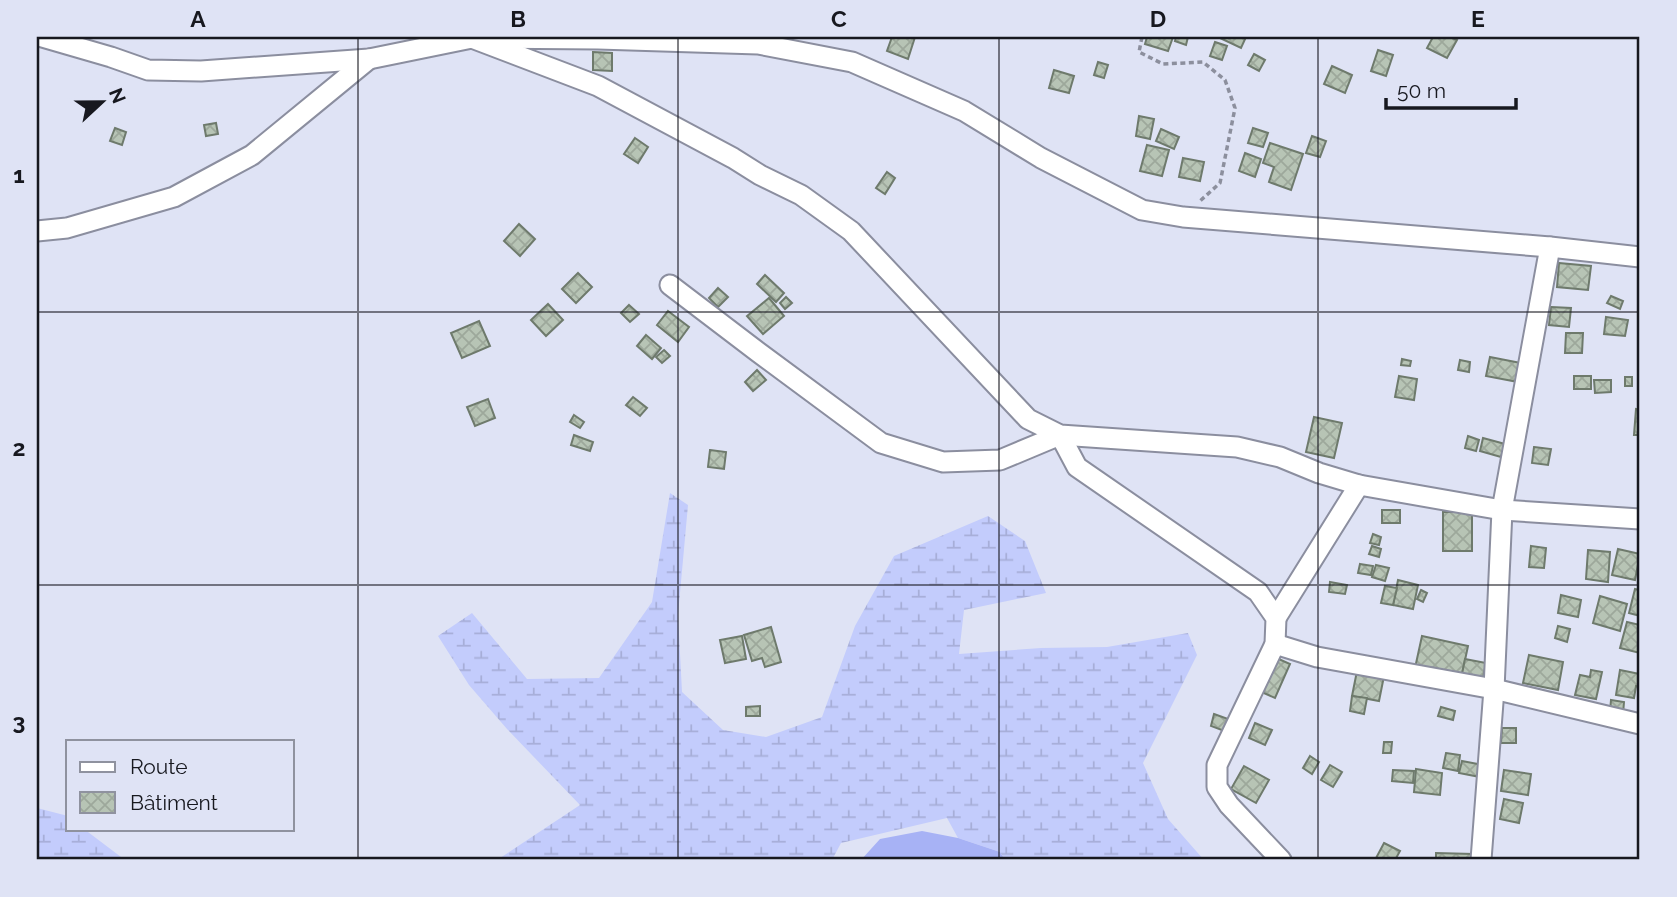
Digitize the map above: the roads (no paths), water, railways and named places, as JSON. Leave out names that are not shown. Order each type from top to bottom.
[{"type":"street","points":[[42,37],[148,70],[201,71],[369,59],[472,38],[758,44],[852,62],[964,111],[1041,159],[1142,209],[1183,217],[1550,247],[1640,257]]},
{"type":"street","points":[[472,38],[598,86],[801,195],[851,231],[1028,419],[1060,435],[1237,447],[1280,457],[1359,485],[1502,510],[1640,519]]},
{"type":"street","points":[[37,231],[67,228],[174,197],[252,155],[369,59]]},
{"type":"street","points":[[1481,860],[1494,690],[1502,510],[1550,247]]},
{"type":"street","points":[[670,285],[881,443],[943,462],[989,461],[1000,460],[1060,435]]},
{"type":"street","points":[[1060,435],[1077,467],[1258,592],[1276,618]]},
{"type":"street","points":[[1281,860],[1229,804],[1217,787],[1217,765],[1275,644],[1276,618],[1359,485]]},
{"type":"street","points":[[1275,644],[1317,657],[1494,690],[1640,724]]}]
